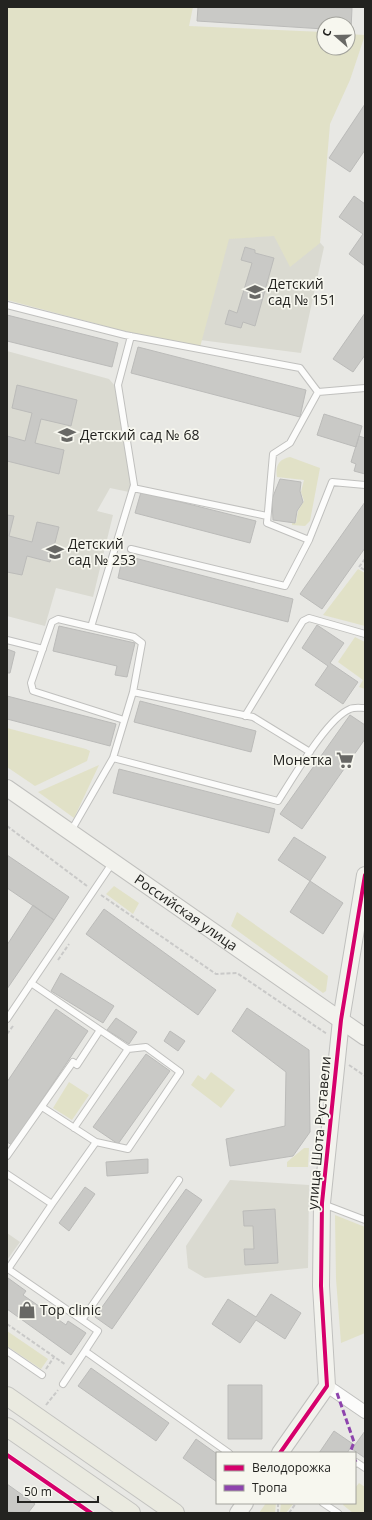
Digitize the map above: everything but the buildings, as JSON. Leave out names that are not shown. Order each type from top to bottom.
[{"type":"main road","points":[[7,1396],[175,1513]]},
{"type":"main road","points":[[7,1427],[131,1513]]},
{"type":"main road","points":[[112,1500],[126,1479]]},
{"type":"street","name":"Российская улица","points":[[7,788],[71,831],[113,862],[365,1037]]},
{"type":"street","name":"улица Шота Руставели","points":[[327,1386],[321,1286],[322,1203],[341,1020],[363,895],[365,875]]},
{"type":"street","points":[[281,1452],[327,1386],[365,1412]]},
{"type":"street","points":[[238,1513],[244,1504]]},
{"type":"lane","points":[[7,305],[131,336],[300,368],[318,392]]},
{"type":"lane","points":[[91,627],[134,485],[118,385],[131,336]]},
{"type":"lane","points":[[318,392],[365,388]]},
{"type":"lane","points":[[309,540],[266,523],[273,454],[290,443],[318,392]]},
{"type":"lane","points":[[131,549],[285,586],[309,540],[332,482],[365,485]]},
{"type":"lane","points":[[133,488],[267,516]]},
{"type":"lane","points":[[245,716],[303,621],[309,618],[365,634]]},
{"type":"lane","points":[[71,831],[112,758],[133,692],[142,643],[134,637],[58,620],[52,622],[31,683],[33,691],[124,720]]},
{"type":"lane","points":[[7,640],[43,649]]},
{"type":"lane","points":[[133,692],[253,718],[310,752]]},
{"type":"lane","points":[[112,758],[278,801],[310,752],[337,717],[350,709],[365,708]]},
{"type":"lane","points":[[7,1019],[113,862]]},
{"type":"lane","points":[[31,983],[128,1049],[146,1047],[180,1072],[128,1149],[96,1142],[42,1107]]},
{"type":"lane","points":[[7,1156],[72,1062],[77,1065],[100,1030]]},
{"type":"lane","points":[[74,1128],[128,1049]]},
{"type":"lane","points":[[63,1384],[98,1332],[8,1270],[96,1142]]},
{"type":"lane","points":[[7,1174],[52,1204]]},
{"type":"lane","points":[[82,1320],[179,1180]]},
{"type":"lane","points":[[322,1203],[365,1220]]},
{"type":"lane","points":[[7,1350],[42,1375]]},
{"type":"lane","points":[[85,1351],[228,1452]]},
{"type":"lane","points":[[356,1462],[365,1468]]},
{"type":"lane","points":[[325,1504],[338,1513]]},
{"type":"path","points":[[365,558],[359,567],[365,570]]},
{"type":"path","points":[[7,826],[94,890],[216,974],[236,973],[339,1042]]},
{"type":"path","points":[[348,1064],[365,1076]]},
{"type":"path","points":[[7,1324],[72,1369]]},
{"type":"path","points":[[42,1375],[54,1357]]},
{"type":"path","points":[[46,1405],[63,1384]]},
{"type":"path","points":[[289,1513],[295,1504]]},
{"type":"shaded area","name":"Детский сад № 151","points":[[218,206],[301,222],[324,247],[301,353],[185,338]]},
{"type":"shaded area","name":"Детский сад № 68","points":[[7,351],[109,379],[122,394],[134,475],[129,492],[110,488],[97,511],[113,515],[93,597],[56,588],[45,626],[7,616]]},
{"type":"shaded area","points":[[230,1180],[309,1185],[308,1268],[205,1278],[188,1268],[186,1246]]},
{"type":"shaded area","points":[[7,1233],[20,1242],[7,1260]]},
{"type":"green space","points":[[7,7],[193,7],[189,26],[316,32],[316,56],[356,56],[356,34],[365,35],[350,80],[330,124],[320,243],[290,267],[274,236],[229,239],[199,351],[7,300]]},
{"type":"green space","points":[[290,457],[320,468],[310,521],[305,526],[292,525],[292,523],[296,523],[298,511],[304,501],[301,492],[304,480],[277,477],[277,466],[283,459]]},
{"type":"green space","points":[[358,569],[365,573],[365,626],[323,615]]},
{"type":"green space","points":[[355,637],[365,642],[365,689],[359,687],[363,680],[338,662]]},
{"type":"green space","points":[[7,728],[86,749],[90,751],[87,761],[35,786],[7,767]]},
{"type":"green space","points":[[99,765],[74,818],[38,792]]},
{"type":"green space","points":[[114,886],[139,903],[133,914],[106,894]]},
{"type":"green space","points":[[237,912],[328,976],[326,991],[323,993],[231,926]]},
{"type":"green space","points":[[211,1072],[235,1090],[221,1108],[191,1085],[198,1075],[205,1080]]},
{"type":"green space","points":[[69,1082],[89,1095],[72,1120],[53,1108]]},
{"type":"green space","points":[[304,1148],[309,1148],[308,1167],[287,1167],[287,1162]]},
{"type":"green space","points":[[335,1215],[365,1227],[365,1333],[341,1343],[336,1279]]},
{"type":"green space","points":[[7,1331],[48,1359],[41,1369],[7,1346]]},
{"type":"green space","points":[[359,1483],[365,1487],[365,1513],[353,1513],[343,1505],[356,1504],[356,1487]]},
{"type":"green space","points":[[265,1504],[276,1504],[275,1513],[259,1513]]},
{"type":"green space","points":[[281,1504],[293,1504],[286,1513],[280,1513]]},
{"type":"marked path","points":[[337,1393],[354,1442],[352,1452]]},
{"type":"cycle path","points":[[281,1452],[327,1386],[321,1286],[322,1203],[341,1020],[365,875]]},
{"type":"cycle path","points":[[7,1455],[91,1513]]},
{"type":"place","name":"Детский сад № 151","points":[[255,292]]},
{"type":"place","name":"Детский сад № 68","points":[[67,435]]},
{"type":"place","name":"Детский сад № 253","points":[[55,552]]},
{"type":"place","name":"Монетка","points":[[345,760]]},
{"type":"place","name":"Top clinic","points":[[27,1310]]}]
